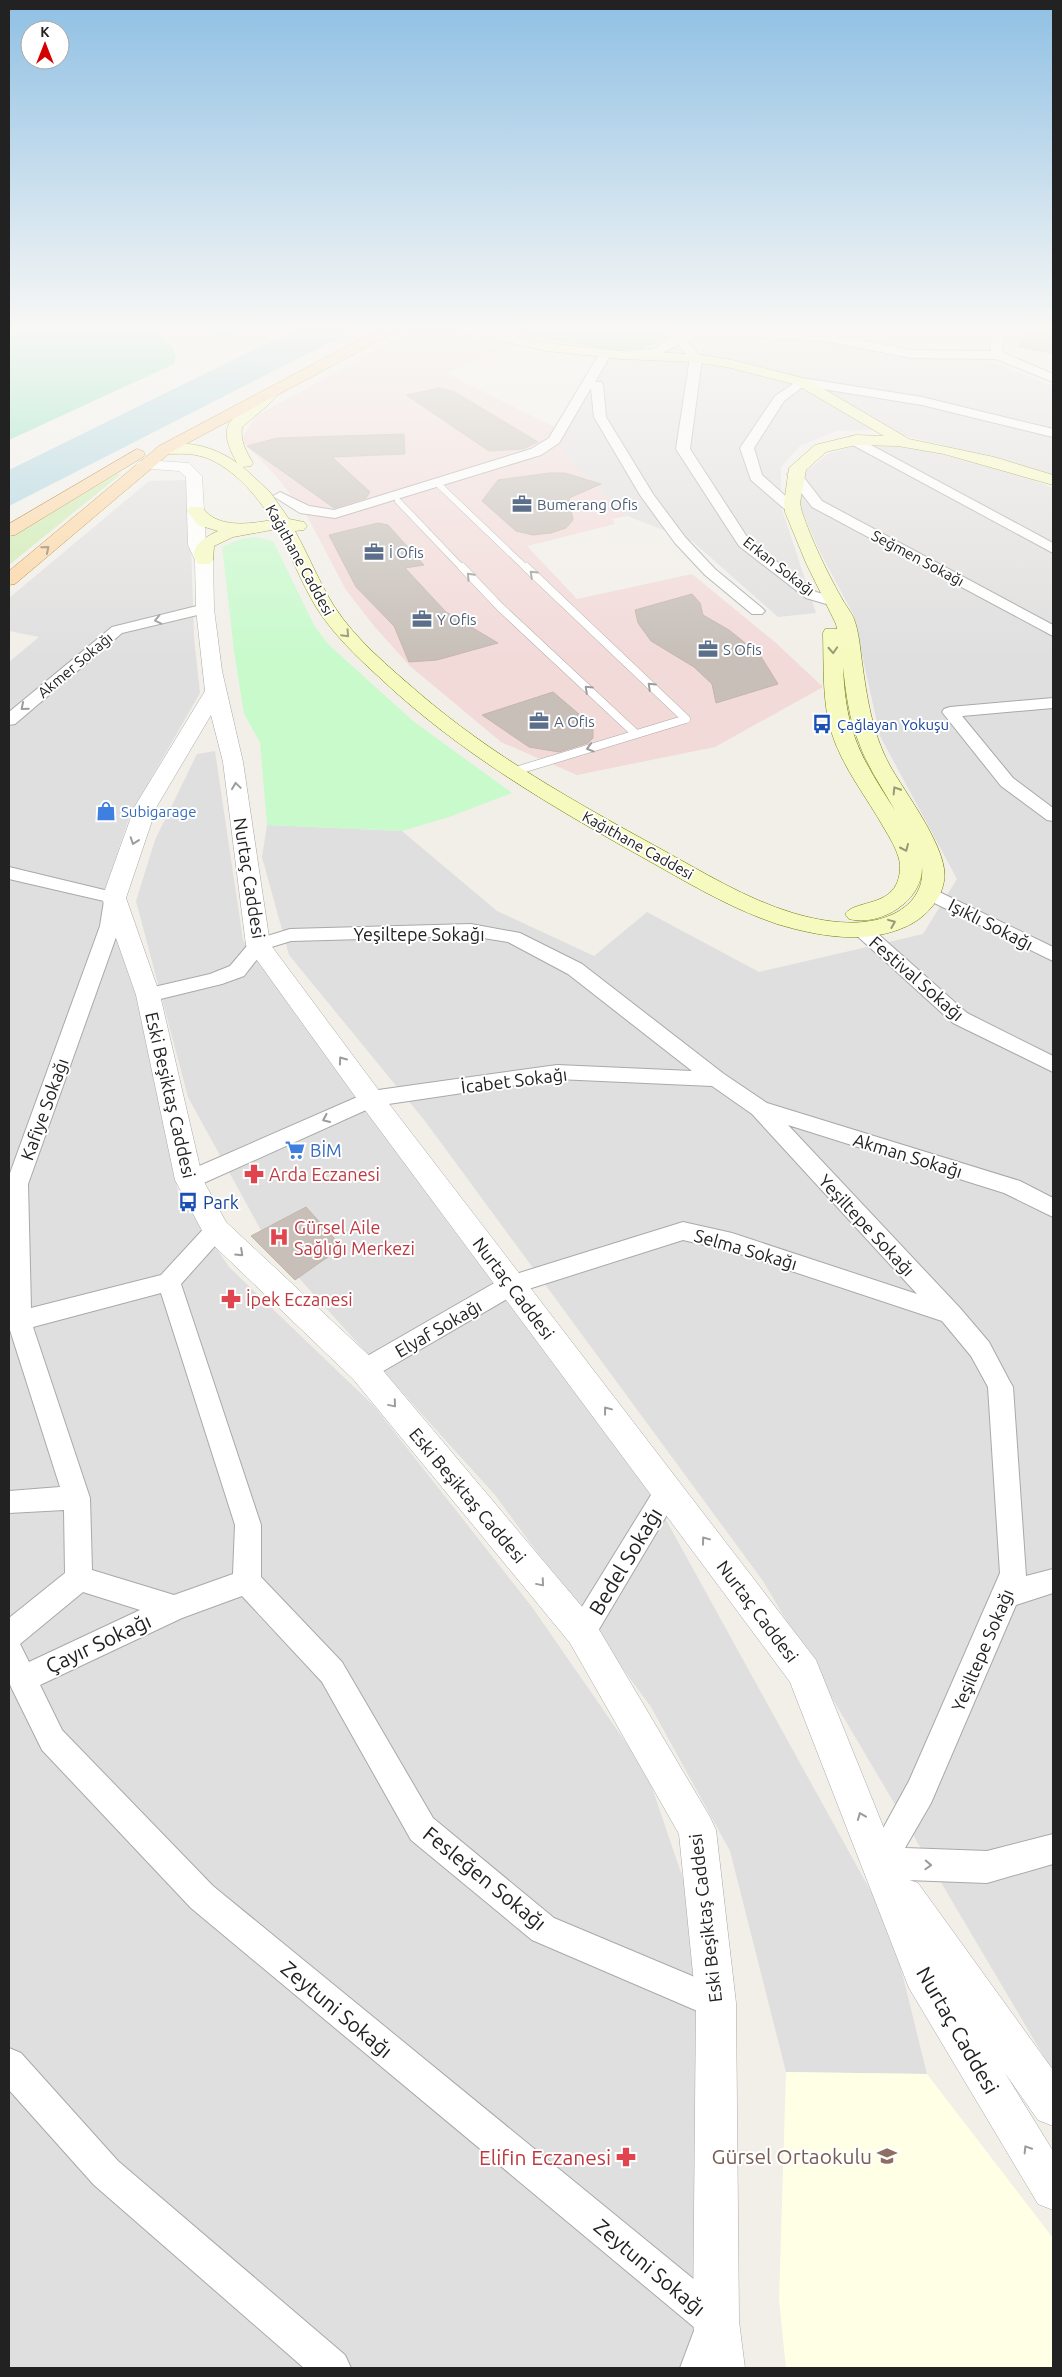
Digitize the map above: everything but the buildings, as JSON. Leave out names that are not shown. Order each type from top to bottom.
[{"type":"main road","points":[[9,531],[54,503],[176,437]]},
{"type":"main road","points":[[9,580],[144,465],[169,441],[183,437]]},
{"type":"main road","name":"Kağıthane Caddesi","points":[[197,437],[213,441],[246,463],[273,486],[302,526],[340,600],[362,628],[428,694],[519,769]]},
{"type":"main road","points":[[234,437],[234,443],[246,463]]},
{"type":"main road","points":[[898,437],[905,441]]},
{"type":"main road","points":[[794,474],[804,460],[817,450],[832,444],[854,440],[905,441],[976,457],[1053,480]]},
{"type":"main road","name":"Kağıthane Caddesi","points":[[169,441],[218,457],[256,488],[281,523],[322,603],[349,637],[402,688],[449,728],[519,769],[642,832],[732,882],[776,902],[812,913],[886,926],[906,918],[921,906],[929,893],[934,868],[930,853],[870,747],[857,700],[844,617],[833,601],[792,508],[794,474]]},
{"type":"main road","points":[[9,523],[54,503]]},
{"type":"main road","points":[[196,511],[204,522],[213,526],[248,527],[281,523],[302,526]]},
{"type":"main road","points":[[204,560],[205,546],[208,542],[248,527]]},
{"type":"main road","name":"Kağıthane Caddesi","points":[[833,601],[835,686],[841,732],[853,760],[887,813],[905,847],[911,863],[906,885],[899,897],[890,904],[856,922]]},
{"type":"main road","points":[[906,885],[929,893]]},
{"type":"street","points":[[302,526],[338,520],[398,501],[526,455],[550,444],[555,437]]},
{"type":"street","points":[[280,496],[305,510],[335,514],[548,455],[566,441],[568,437]]},
{"type":"street","points":[[612,437],[647,494],[686,546],[710,572],[757,610]]},
{"type":"street","name":"Erkan Sokağı","points":[[685,437],[683,450],[744,543],[811,594],[833,601]]},
{"type":"street","points":[[754,437],[747,448],[756,477],[792,508]]},
{"type":"street","points":[[854,440],[1053,549]]},
{"type":"street","name":"Nurtaç Caddesi","points":[[144,465],[176,465],[189,469],[194,476],[197,545],[204,560],[205,609],[214,691],[233,762],[258,945],[371,1100],[804,1672],[923,1974],[1027,2150],[1053,2189]]},
{"type":"street","name":"Seğmen Sokağı","points":[[794,474],[817,504],[1053,631]]},
{"type":"street","name":"Akmer Sokağı","points":[[9,720],[117,630],[205,609]]},
{"type":"street","points":[[9,873],[114,898],[146,806],[214,691]]},
{"type":"street","points":[[1053,703],[950,712],[1006,782],[1053,816]]},
{"type":"street","points":[[174,759],[202,738],[219,735],[228,744]]},
{"type":"street","name":"Işıklı Sokağı","points":[[929,893],[1053,955]]},
{"type":"street","name":"Eski Beşiktaş Caddesi","points":[[114,898],[148,995],[189,1180],[216,1230],[364,1370],[582,1632],[697,1830],[716,2004],[716,2321],[722,2368]]},
{"type":"street","name":"Kafiye Sokağı","points":[[79,1578],[77,1498],[20,1321],[18,1184],[110,926],[114,898]]},
{"type":"street","name":"Festival Sokağı","points":[[856,922],[960,1018],[1053,1065]]},
{"type":"street","name":"Yeşiltepe Sokağı","points":[[258,945],[290,935],[461,930],[513,937],[575,969],[717,1079],[760,1109],[951,1315],[980,1349],[1000,1387],[1014,1573],[920,1792],[880,1863]]},
{"type":"street","points":[[148,995],[214,979],[237,970],[258,945]]},
{"type":"street","name":"İcabet Sokağı","points":[[189,1180],[371,1100],[557,1072],[717,1079]]},
{"type":"street","name":"Akman Sokağı","points":[[760,1109],[1012,1187],[1053,1208]]},
{"type":"street","points":[[20,1321],[169,1282],[216,1230]]},
{"type":"street","name":"Selma Sokağı","points":[[512,1284],[683,1231],[732,1242],[951,1315]]},
{"type":"street","points":[[169,1282],[248,1525],[247,1582]]},
{"type":"street","name":"Elyaf Sokağı","points":[[364,1370],[512,1284]]},
{"type":"street","name":"Bedel Sokağı","points":[[582,1632],[668,1490]]},
{"type":"street","points":[[9,1502],[77,1498]]},
{"type":"street","points":[[9,1635],[79,1578]]},
{"type":"street","name":"Çayır Sokağı","points":[[79,1578],[174,1608]]},
{"type":"street","points":[[1006,1595],[1053,1581]]},
{"type":"street","name":"Çayır Sokağı","points":[[15,1665],[247,1582]]},
{"type":"street","name":"Fesleğen Sokağı","points":[[247,1582],[332,1672],[422,1829],[543,1929],[716,2004]]},
{"type":"street","name":"Zeytuni Sokağı","points":[[15,1665],[52,1740],[202,1897],[716,2321]]},
{"type":"street","points":[[880,1863],[987,1867],[1053,1849]]},
{"type":"street","name":"Nurtaç Caddesi","points":[[880,1863],[1053,2105]]},
{"type":"street","points":[[9,2065],[106,2173],[332,2368]]},
{"type":"street","points":[[700,2368],[716,2321]]},
{"type":"lane","points":[[440,485],[686,719],[519,769]]},
{"type":"lane","points":[[398,501],[500,607],[636,734]]},
{"type":"shaded area","points":[[243,437],[561,437],[564,455],[627,516],[612,519],[615,524],[527,546],[577,599],[692,574],[776,643],[823,687],[715,747],[577,775],[501,742],[410,666],[374,626],[346,590],[307,516],[276,476],[241,440]]},
{"type":"shaded area","points":[[561,437],[822,437],[800,446],[781,467],[781,506],[816,613],[778,617],[692,541],[627,516],[564,455]]},
{"type":"shaded area","points":[[910,437],[1053,437],[1053,476]]},
{"type":"shaded area","points":[[857,445],[892,445],[924,449],[1028,478],[1053,488],[1053,2072],[763,1581],[425,1121],[289,955],[262,857],[267,825],[402,831],[497,911],[594,956],[647,912],[759,972],[923,934],[957,879],[880,736],[853,614],[818,548],[797,499],[805,472],[828,454]]},
{"type":"shaded area","points":[[189,480],[194,638],[200,693],[130,815],[102,899],[140,1003],[178,1191],[229,1267],[374,1406],[532,1607],[647,1773],[690,1899],[700,2056],[695,2279],[703,2368],[9,2368],[9,662],[39,637],[9,631],[9,598],[149,481]]},
{"type":"shaded area","points":[[215,751],[243,940],[449,1224],[644,1480],[891,1928],[927,2074],[786,2072],[730,1851],[651,1707],[495,1495],[269,1245],[188,1097],[136,901],[155,840],[197,754]]},
{"type":"shaded area","name":"Gürsel Ortaokulu","points":[[786,2072],[927,2074],[1053,2238],[1053,2368],[786,2368],[779,2300]]},
{"type":"green space","points":[[117,474],[121,474],[9,565],[9,538]]},
{"type":"green space","points":[[254,537],[273,541],[315,627],[329,645],[413,721],[512,793],[449,817],[402,831],[267,825],[260,742],[244,714],[234,651],[222,547],[241,539]]},
{"type":"water","points":[[76,437],[144,437],[9,506],[9,470]]},
{"type":"place","name":"Bumerang Ofis","points":[[522,504]]},
{"type":"place","name":"İ Ofis","points":[[374,552]]},
{"type":"place","name":"Y Ofis","points":[[422,619]]},
{"type":"place","name":"S Ofis","points":[[708,649]]},
{"type":"place","name":"A Ofis","points":[[539,721]]},
{"type":"place","name":"Çağlayan Yokuşu","points":[[822,724]]},
{"type":"place","name":"Subigarage","points":[[106,811]]},
{"type":"place","name":"BİM","points":[[295,1150]]},
{"type":"place","name":"Arda Eczanesi","points":[[254,1174]]},
{"type":"place","name":"Park","points":[[188,1202]]},
{"type":"place","name":"Gürsel Aile Sağlığı Merkezi","points":[[279,1237]]},
{"type":"place","name":"İpek Eczanesi","points":[[231,1299]]},
{"type":"place","name":"Gürsel Ortaokulu","points":[[887,2156]]},
{"type":"place","name":"Elifin Eczanesi","points":[[626,2157]]}]
